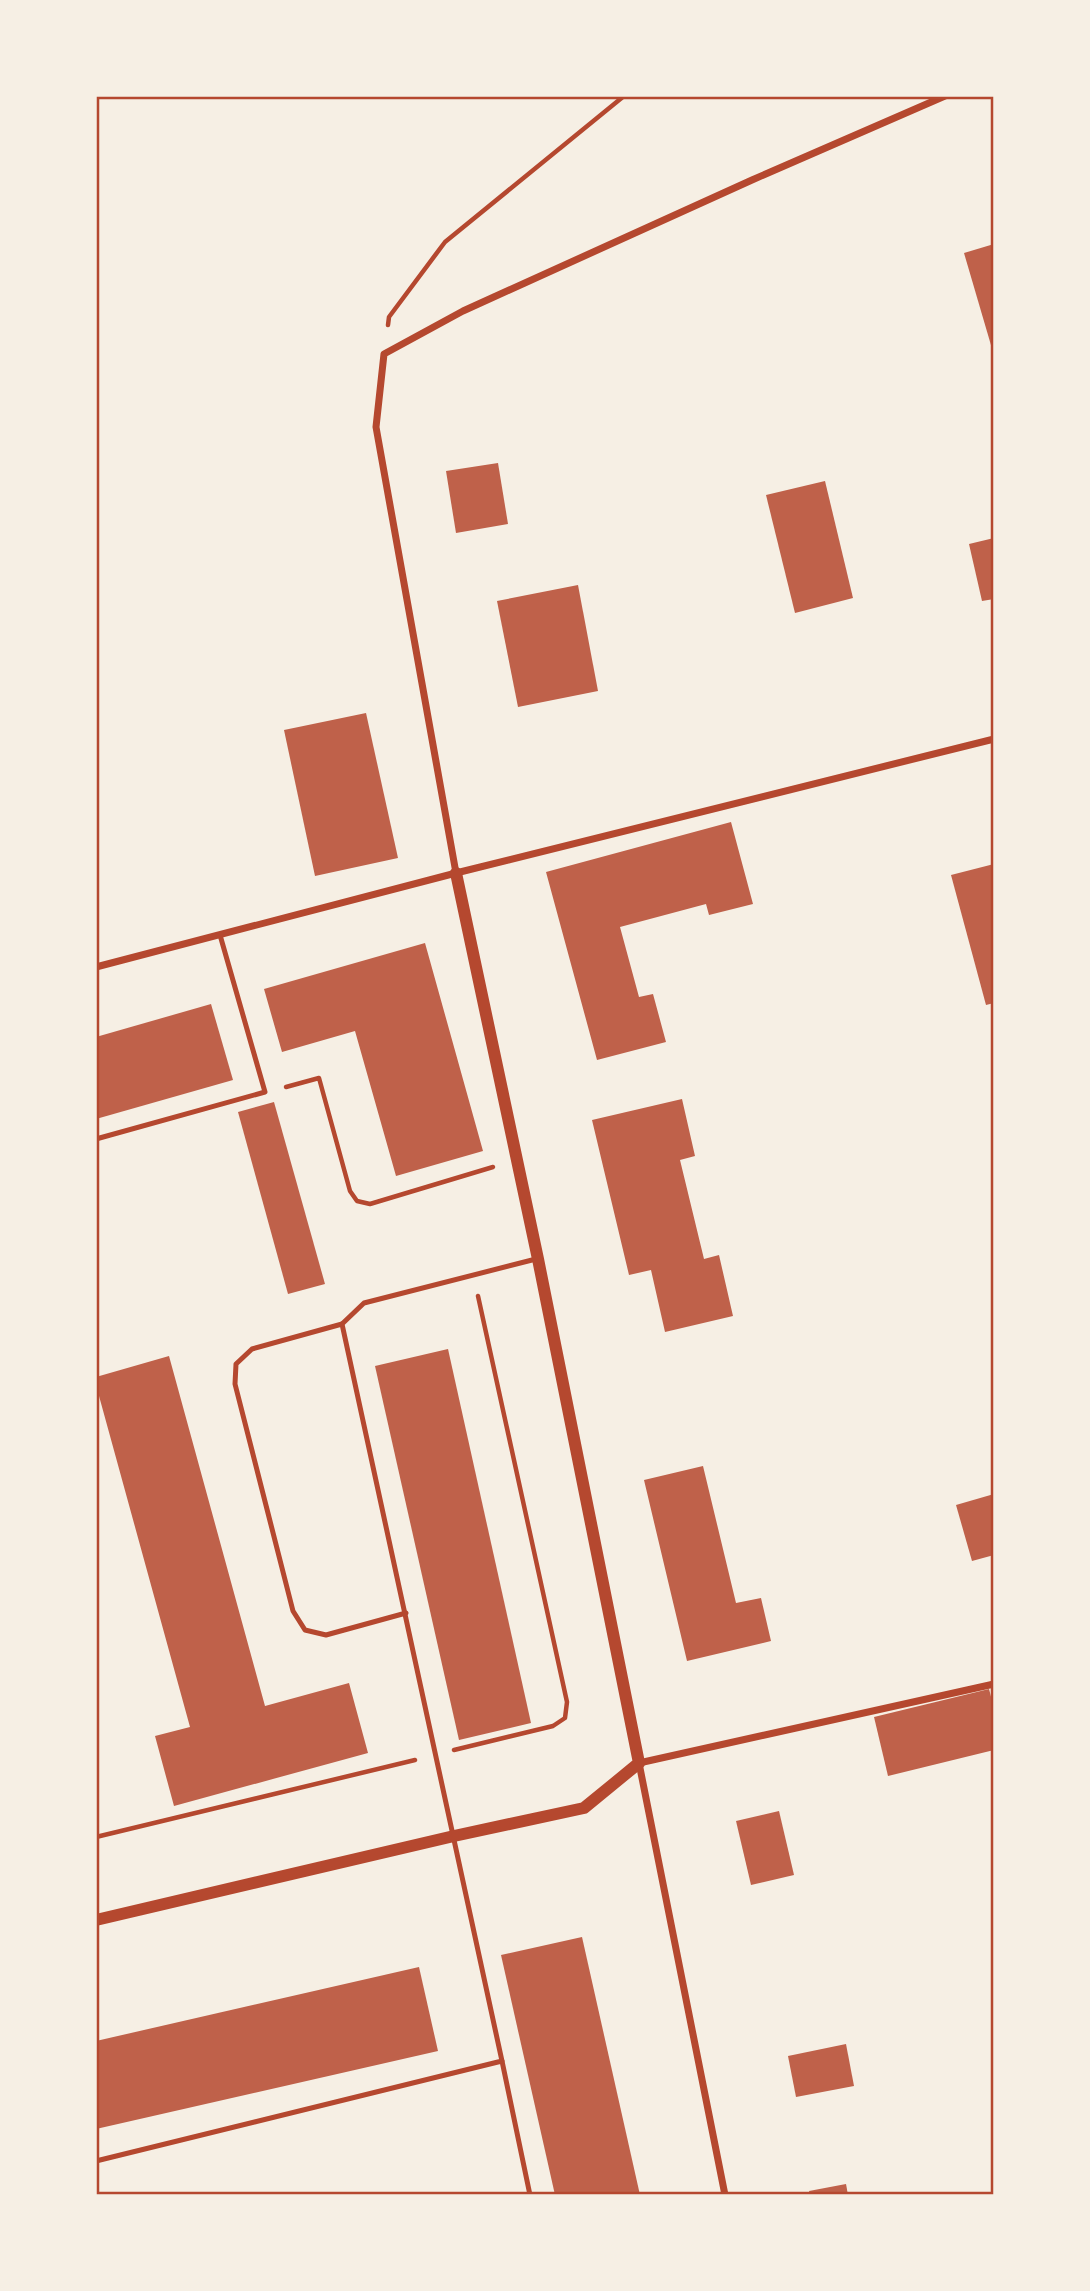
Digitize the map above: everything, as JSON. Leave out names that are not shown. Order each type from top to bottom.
[{"type":"street","points":[[724,2195],[538,1259],[456,873],[376,427],[384,354],[463,311],[945,96]]},
{"type":"street","points":[[96,967],[456,873],[994,739]]},
{"type":"street","points":[[96,1920],[584,1808],[639,1763],[994,1684]]},
{"type":"lane","points":[[96,1139],[265,1092],[220,935]]},
{"type":"lane","points":[[406,1613],[326,1635],[305,1630],[293,1611],[235,1384],[236,1364],[252,1349],[342,1324],[364,1303],[538,1259]]},
{"type":"lane","points":[[342,1324],[530,2195]]},
{"type":"lane","points":[[96,2161],[502,2061]]},
{"type":"path","points":[[384,354],[389,317],[445,242],[624,96]]},
{"type":"path","points":[[265,1092],[319,1078],[350,1191],[357,1201],[370,1203],[494,1167]]},
{"type":"building","points":[[994,244],[994,352],[993,352],[964,253]]},
{"type":"building","points":[[498,463],[508,524],[456,533],[446,471]]},
{"type":"building","points":[[825,481],[853,598],[795,613],[766,495]]},
{"type":"building","points":[[994,538],[994,599],[982,601],[969,544]]},
{"type":"building","points":[[578,585],[598,691],[518,707],[497,601]]},
{"type":"building","points":[[366,713],[398,858],[315,876],[284,730]]},
{"type":"building","points":[[731,822],[753,904],[709,915],[706,904],[620,927],[639,997],[653,994],[666,1042],[597,1060],[546,872]]},
{"type":"building","points":[[994,864],[994,1003],[986,1005],[951,875]]},
{"type":"building","points":[[425,943],[483,1151],[396,1176],[355,1031],[282,1052],[264,989]]},
{"type":"building","points":[[211,1004],[233,1080],[96,1119],[96,1037]]},
{"type":"building","points":[[682,1099],[695,1156],[680,1160],[704,1259],[719,1255],[733,1316],[665,1332],[651,1270],[629,1275],[592,1120]]},
{"type":"building","points":[[274,1102],[325,1284],[288,1294],[238,1112]]},
{"type":"building","points":[[448,1349],[531,1723],[459,1740],[375,1366]]},
{"type":"building","points":[[169,1356],[265,1706],[349,1683],[368,1753],[174,1806],[155,1736],[190,1727],[96,1385],[96,1377]]},
{"type":"building","points":[[703,1466],[736,1603],[761,1598],[771,1641],[687,1661],[644,1480]]},
{"type":"building","points":[[994,1494],[994,1555],[972,1561],[956,1505]]},
{"type":"building","points":[[989,1689],[994,1708],[994,1750],[888,1776],[874,1717]]},
{"type":"building","points":[[779,1811],[794,1875],[751,1885],[736,1821]]},
{"type":"building","points":[[582,1937],[640,2195],[555,2195],[501,1955]]},
{"type":"building","points":[[419,1967],[438,2051],[96,2129],[96,2041]]},
{"type":"building","points":[[846,2044],[854,2086],[796,2097],[788,2056]]},
{"type":"building","points":[[846,2184],[848,2195],[810,2195],[809,2191]]}]
